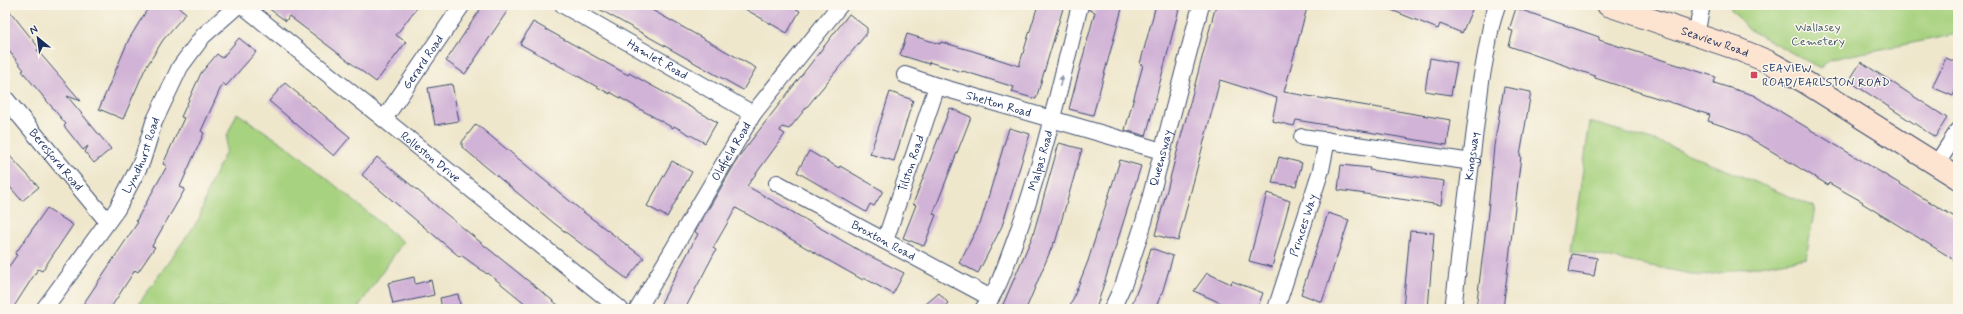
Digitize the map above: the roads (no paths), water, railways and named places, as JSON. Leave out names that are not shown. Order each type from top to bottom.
[{"type":"street","name":"Lyndhurst Road","points":[[44,309],[116,209],[142,161],[154,122],[180,67],[203,36],[238,5]]},
{"type":"street","name":"Rolleston Drive","points":[[242,5],[620,309]]},
{"type":"street","name":"Gerard Road","points":[[384,119],[462,5]]},
{"type":"street","name":"Hamlet Road","points":[[563,5],[753,114]]},
{"type":"street","name":"Oldfield Road","points":[[638,309],[753,114],[840,5]]},
{"type":"street","name":"Malpas Road","points":[[987,303],[1001,278],[1022,222],[1051,119],[1080,5]]},
{"type":"street","name":"Queensway","points":[[1112,309],[1124,283],[1144,222],[1201,5]]},
{"type":"street","name":"Kingsway","points":[[1453,309],[1481,81],[1491,26],[1497,5]]},
{"type":"street","name":"Seaview Road","points":[[1608,5],[1735,48],[1769,62],[1805,82],[1958,178]]},
{"type":"street","points":[[1696,35],[1702,5]]},
{"type":"street","name":"Shelton Road","points":[[905,75],[937,86],[1162,151]]},
{"type":"street","name":"Tilston Road","points":[[884,241],[937,86]]},
{"type":"street","name":"Beresford Road","points":[[5,98],[107,222]]},
{"type":"street","points":[[1936,165],[1958,131]]},
{"type":"street","points":[[1302,136],[1472,162]]},
{"type":"street","name":"Princes Way","points":[[1276,309],[1321,170],[1328,140]]},
{"type":"street","name":"Broxton Road","points":[[777,183],[884,241],[987,303]]},
{"type":"place","name":"SEAVIEW ROAD/EARLSTON ROAD","points":[[1754,75]]},
{"type":"park label","name":"Wallasey Cemetery","points":[[1818,34]]}]
